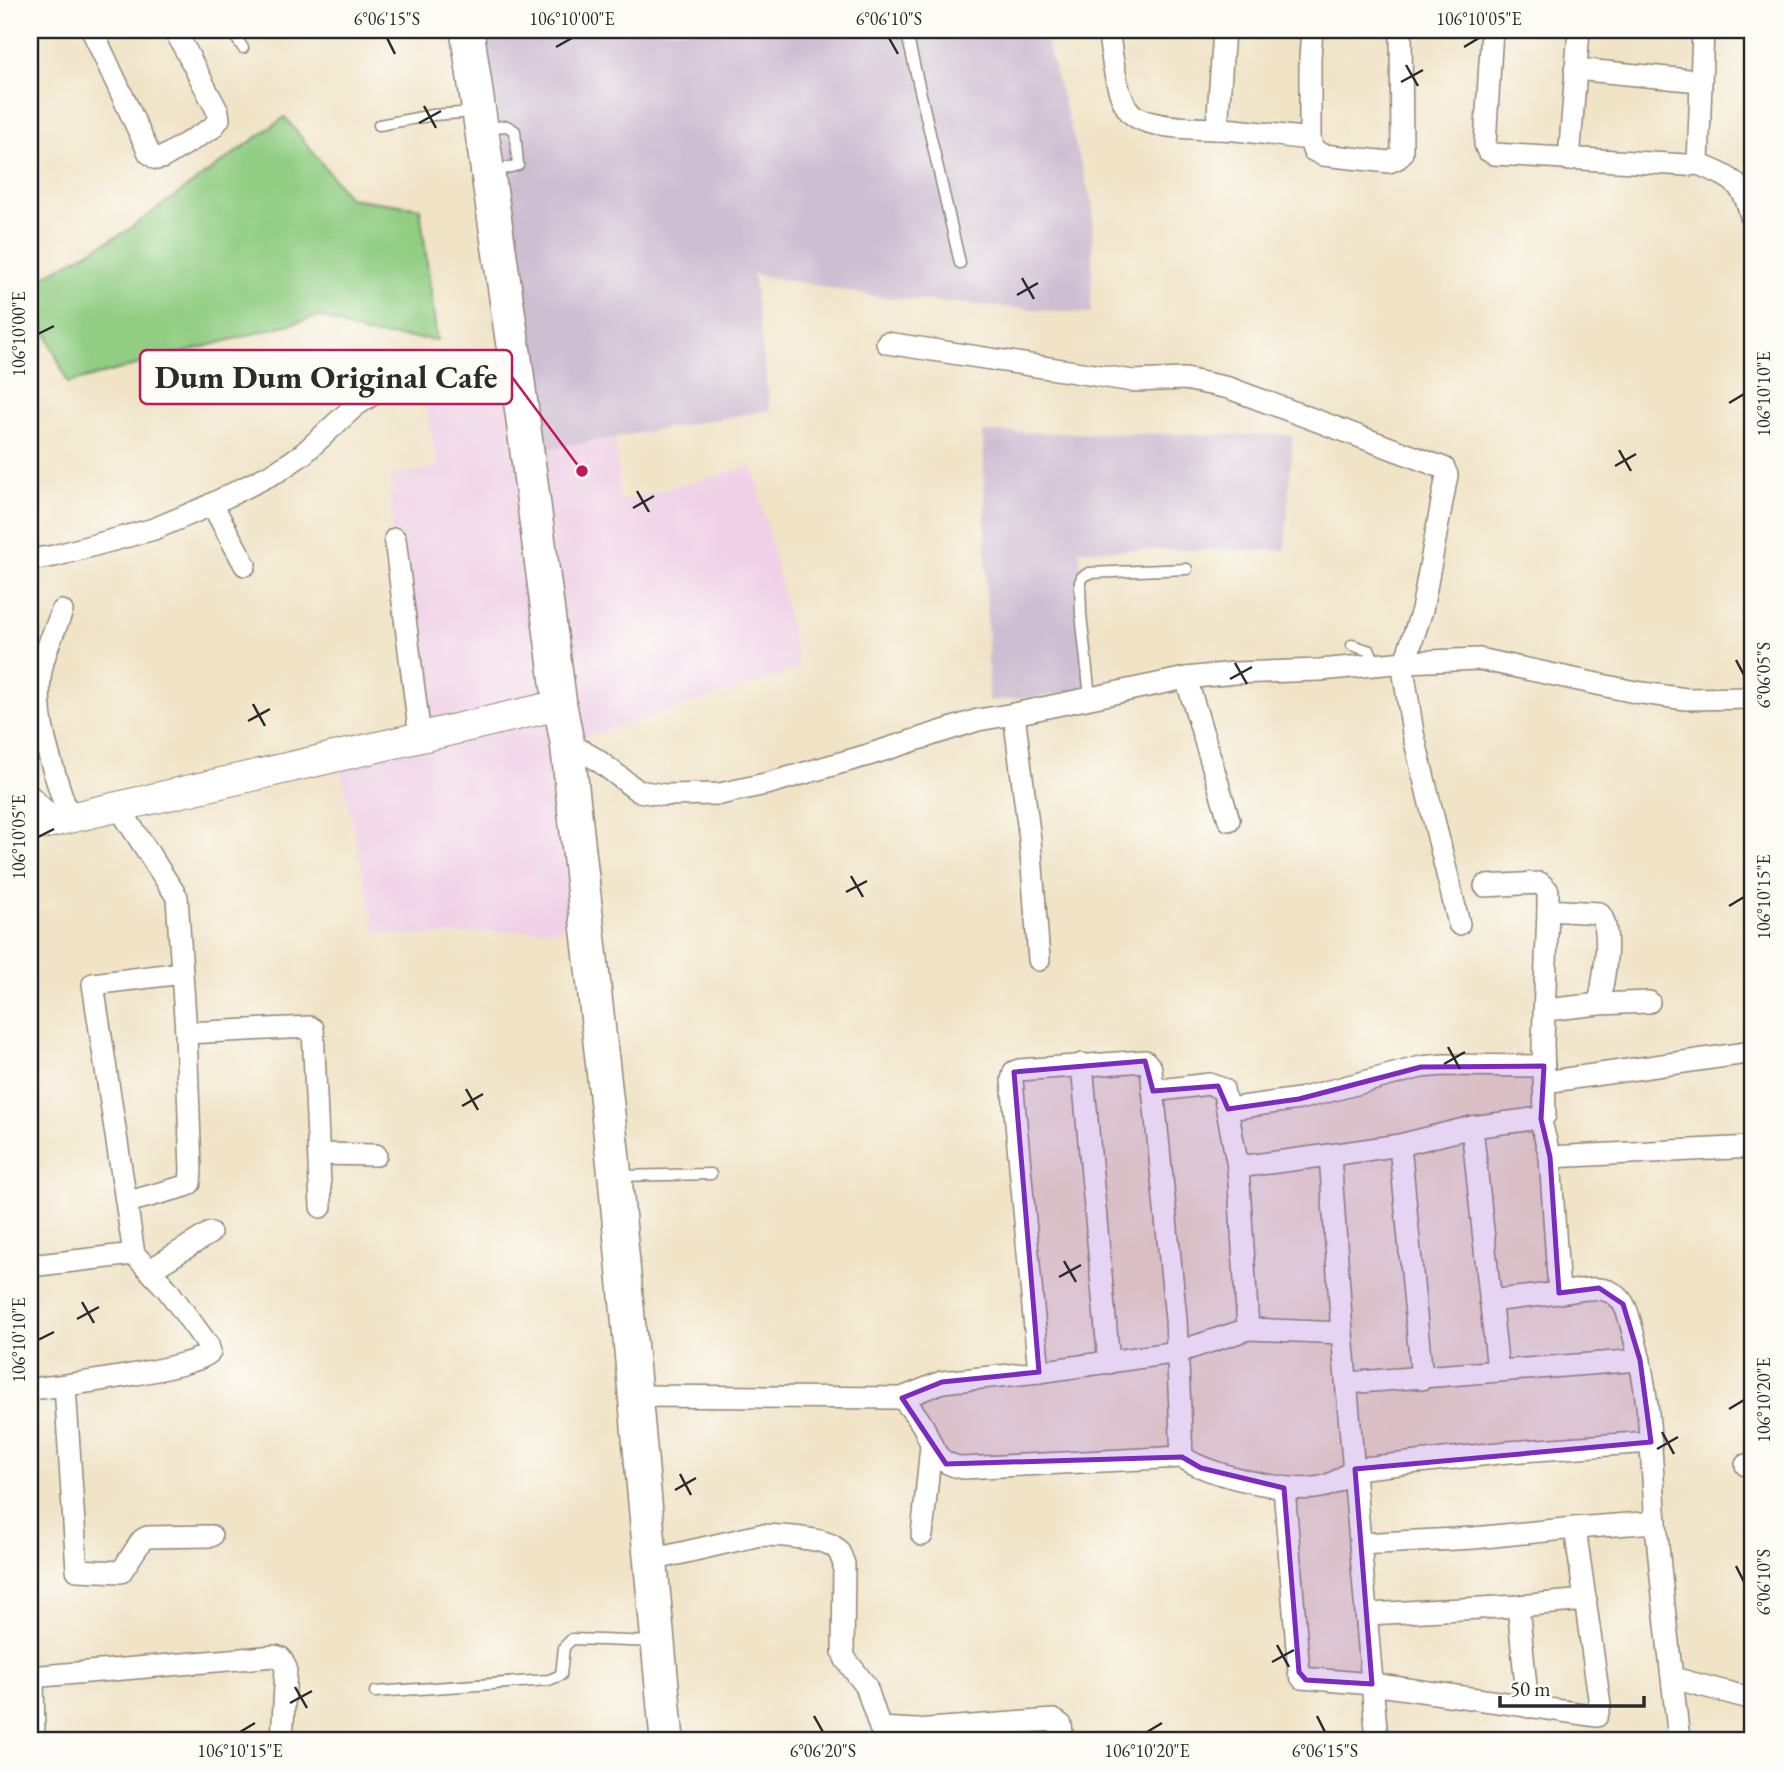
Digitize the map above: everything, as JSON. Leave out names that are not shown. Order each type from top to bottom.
[{"type":"main road","points":[[467,30],[564,725],[615,1177],[667,1740]]},
{"type":"street","points":[[92,30],[149,153],[157,159],[212,128],[219,119],[218,112],[174,30]]},
{"type":"street","points":[[1108,30],[1122,96],[1132,115],[1140,120],[1187,128],[1310,139]]},
{"type":"street","points":[[1217,129],[1224,30]]},
{"type":"street","points":[[1312,30],[1310,139],[1313,150],[1323,155],[1389,162],[1402,153],[1401,30]]},
{"type":"street","points":[[1492,30],[1485,144],[1494,155],[1698,164],[1737,184],[1748,200],[1753,225]]},
{"type":"street","points":[[1569,160],[1579,30]]},
{"type":"street","points":[[1698,164],[1703,30]]},
{"type":"street","points":[[1575,69],[1699,81]]},
{"type":"street","points":[[887,343],[1133,382],[1185,379],[1229,388],[1444,468],[1447,475],[1422,610],[1405,662],[1406,690],[1413,733],[1459,924]]},
{"type":"street","points":[[30,560],[154,530],[212,504],[278,471],[303,454],[355,407],[396,379],[515,359]]},
{"type":"street","points":[[212,504],[245,565]]},
{"type":"street","points":[[395,539],[420,737]]},
{"type":"street","points":[[51,822],[40,679],[43,661],[62,611]]},
{"type":"street","points":[[51,822],[420,737],[564,725],[596,759],[638,791],[664,795],[720,794],[770,783],[868,755],[978,720],[1186,678],[1234,673],[1479,659],[1635,692],[1686,699],[1753,698]]},
{"type":"street","points":[[1186,678],[1229,820]]},
{"type":"street","points":[[1014,714],[1030,840],[1039,960]]},
{"type":"street","points":[[30,796],[51,822]]},
{"type":"street","points":[[118,806],[177,897],[186,1033],[190,1183],[128,1202]]},
{"type":"street","points":[[1238,1167],[1399,1145],[1472,1127],[1540,1118],[1545,1115],[1548,891],[1540,883],[1486,886]]},
{"type":"street","points":[[1548,910],[1599,913],[1605,922],[1605,965],[1599,1004]]},
{"type":"street","points":[[30,1389],[65,1386],[180,1365],[210,1352],[208,1345],[167,1289],[134,1254],[93,984],[182,973]]},
{"type":"street","points":[[1546,1010],[1649,1002]]},
{"type":"street","points":[[186,1033],[313,1029],[321,1206]]},
{"type":"street","points":[[1228,1109],[1299,1099],[1421,1067],[1444,1065],[1544,1074],[1753,1052]]},
{"type":"street","points":[[1039,1372],[1012,1080],[1014,1072],[1019,1069],[1145,1061],[1151,1068],[1178,1352],[1182,1457]]},
{"type":"street","points":[[1082,1064],[1109,1363]]},
{"type":"street","points":[[1153,1091],[1209,1084],[1218,1086],[1226,1095],[1238,1167],[1248,1329]]},
{"type":"street","points":[[1540,1118],[1550,1157],[1559,1293]]},
{"type":"street","points":[[1472,1127],[1498,1371]]},
{"type":"street","points":[[1399,1145],[1422,1379]]},
{"type":"street","points":[[1550,1157],[1753,1147]]},
{"type":"street","points":[[319,1154],[376,1155]]},
{"type":"street","points":[[1330,1155],[1342,1333],[1377,1740]]},
{"type":"street","points":[[150,1270],[210,1233]]},
{"type":"street","points":[[30,1266],[134,1254]]},
{"type":"street","points":[[1490,1301],[1599,1289],[1610,1291],[1619,1297],[1626,1310],[1640,1360],[1651,1443],[1656,1522],[1679,1740]]},
{"type":"street","points":[[636,1396],[901,1398],[942,1382],[1039,1372],[1178,1352],[1248,1329],[1342,1333]]},
{"type":"street","points":[[1347,1383],[1640,1360]]},
{"type":"street","points":[[65,1386],[77,1570],[121,1573],[142,1540],[147,1537],[211,1536]]},
{"type":"street","points":[[901,1398],[925,1430],[931,1447],[946,1464],[963,1468],[1182,1457],[1202,1468],[1284,1488],[1322,1487],[1340,1480],[1355,1469],[1508,1451],[1651,1443]]},
{"type":"street","points":[[922,1535],[931,1447]]},
{"type":"street","points":[[1284,1488],[1299,1672],[1306,1680],[1372,1684],[1597,1716],[1600,1705],[1574,1528]]},
{"type":"street","points":[[1360,1544],[1474,1538],[1656,1522]]},
{"type":"street","points":[[651,1560],[760,1535],[777,1535],[830,1544],[839,1552],[844,1564],[843,1652],[866,1686],[880,1728],[915,1730],[1054,1720],[1061,1725],[1063,1740]]},
{"type":"street","points":[[1368,1614],[1586,1600]]},
{"type":"street","points":[[1518,1606],[1528,1707]]},
{"type":"street","points":[[34,1740],[31,1677],[268,1657],[281,1658],[286,1668],[282,1740]]},
{"type":"street","points":[[1672,1678],[1752,1696]]},
{"type":"lane","points":[[231,30],[243,48]]},
{"type":"lane","points":[[906,30],[960,263]]},
{"type":"lane","points":[[379,125],[433,115],[480,120]]},
{"type":"lane","points":[[1090,697],[1081,614],[1080,582],[1083,577],[1089,573],[1187,569]]},
{"type":"lane","points":[[1352,645],[1370,651],[1377,666]]},
{"type":"lane","points":[[615,1177],[711,1174]]},
{"type":"lane","points":[[375,1692],[549,1680],[561,1675],[564,1647],[572,1639],[658,1642]]},
{"type":"highlighted area","points":[[1145,1061],[1153,1091],[1218,1086],[1228,1109],[1299,1099],[1421,1067],[1544,1066],[1541,1119],[1550,1157],[1559,1293],[1599,1288],[1623,1304],[1640,1360],[1651,1442],[1355,1469],[1372,1684],[1306,1680],[1299,1672],[1284,1488],[1201,1468],[1182,1457],[946,1464],[902,1398],[942,1382],[1039,1372],[1014,1072]]},
{"type":"shaded area","points":[[485,30],[1043,30],[1093,206],[1091,314],[879,297],[753,274],[770,410],[548,449]]},
{"type":"shaded area","points":[[537,374],[549,449],[616,438],[620,501],[753,466],[800,669],[566,743],[575,928],[414,936],[376,933],[336,748],[422,725],[391,560],[391,475],[437,468],[425,401]]},
{"type":"shaded area","points":[[983,432],[1293,435],[1285,550],[1079,550],[1093,691],[989,701]]},
{"type":"green space","points":[[285,117],[349,198],[420,208],[437,340],[365,334],[320,316],[68,383],[30,296],[30,284],[125,232]]},
{"type":"place","name":"Dum Dum Original Cafe","points":[[582,471]]}]
